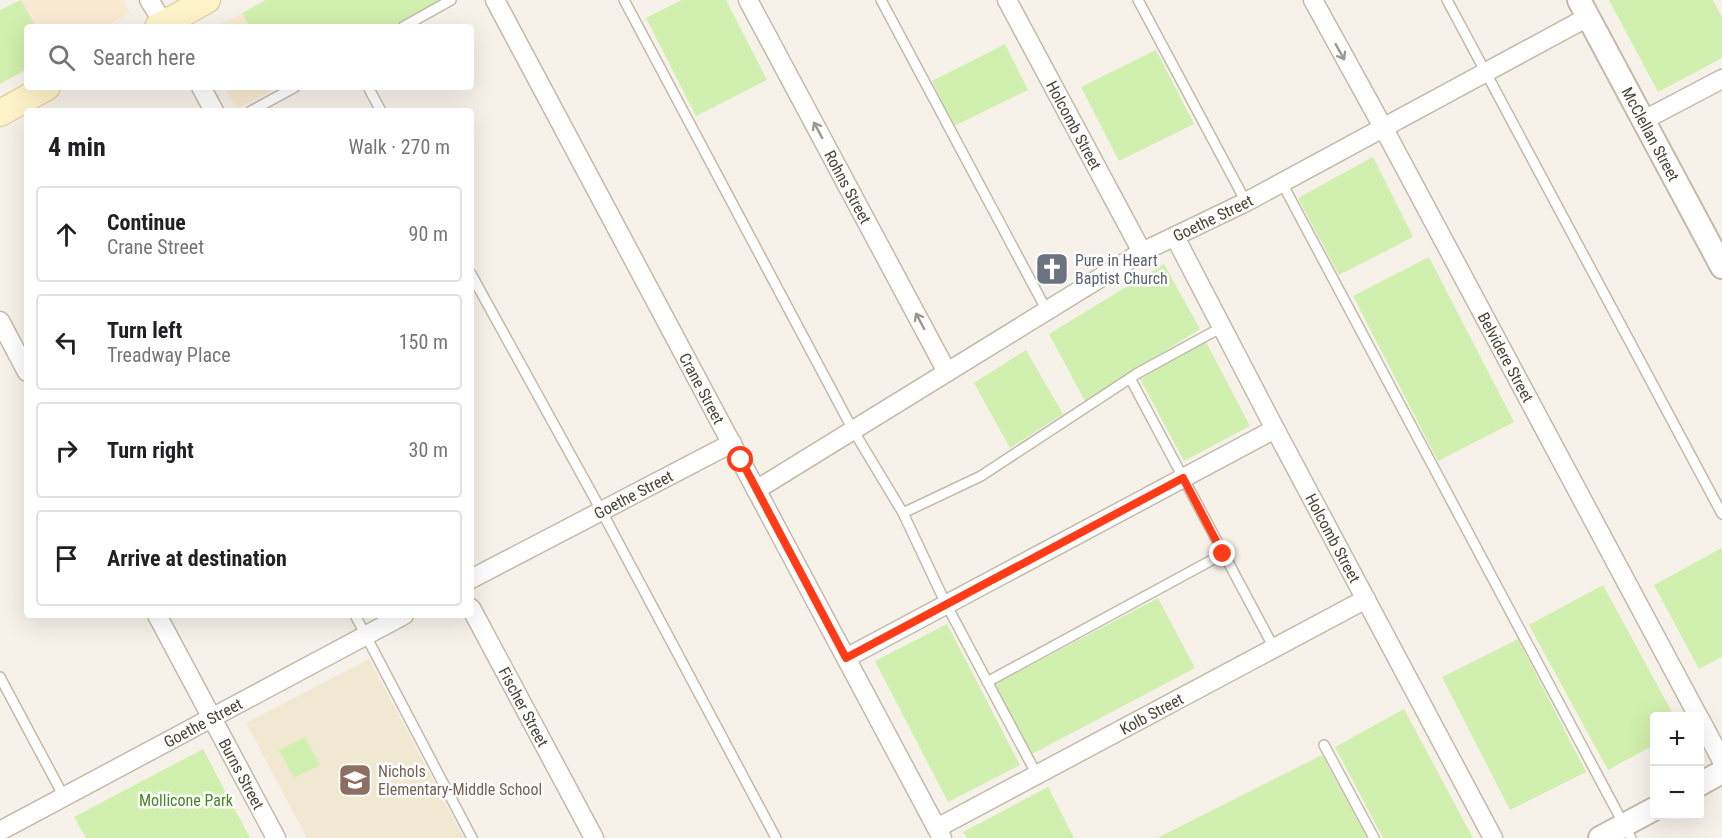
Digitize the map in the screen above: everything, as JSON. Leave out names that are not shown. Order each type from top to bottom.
[{"type":"main road","points":[[166,24],[207,0]]},
{"type":"main road","points":[[0,113],[42,90]]},
{"type":"street","points":[[149,0],[162,24]]},
{"type":"street","name":"Crane Street","points":[[495,0],[940,833]]},
{"type":"street","name":"Rohns Street","points":[[748,0],[947,372]]},
{"type":"street","name":"Holcomb Street","points":[[1007,0],[1142,252]]},
{"type":"street","name":"Belvidere Street","points":[[1313,0],[1696,712]]},
{"type":"street","name":"Goethe Street","points":[[756,490],[1142,252],[1245,202],[1384,129],[1485,72],[1583,8]]},
{"type":"street","name":"McClellan Street","points":[[1583,8],[1722,267]]},
{"type":"street","points":[[1644,120],[1722,79]]},
{"type":"street","points":[[203,90],[212,108]]},
{"type":"street","name":"Holcomb Street","points":[[1175,237],[1493,838]]},
{"type":"street","points":[[0,321],[24,366]]},
{"type":"street","points":[[846,658],[1275,429]]},
{"type":"street","name":"Goethe Street","points":[[474,577],[732,443]]},
{"type":"street","name":"Kolb Street","points":[[940,833],[1037,775],[1366,599]]},
{"type":"street","name":"Fischer Street","points":[[474,614],[594,838]]},
{"type":"street","name":"Burns Street","points":[[159,618],[276,838]]},
{"type":"street","name":"Goethe Street","points":[[0,831],[398,618]]},
{"type":"street","name":"Belvidere Street","points":[[1704,727],[1722,761]]},
{"type":"street","points":[[1704,782],[1722,772]]},
{"type":"street","points":[[1600,838],[1627,832],[1650,812]]},
{"type":"lane","points":[[409,24],[451,0]]},
{"type":"lane","points":[[624,0],[853,430],[903,513],[946,604],[1037,775]]},
{"type":"lane","points":[[881,0],[1047,311]]},
{"type":"lane","points":[[1138,0],[1245,202]]},
{"type":"lane","points":[[1447,0],[1722,514]]},
{"type":"lane","points":[[256,108],[290,90]]},
{"type":"lane","points":[[370,90],[379,108]]},
{"type":"lane","points":[[1282,183],[1627,832]]},
{"type":"lane","points":[[474,279],[601,510],[776,838]]},
{"type":"lane","points":[[903,513],[981,476],[1130,378],[1222,327]]},
{"type":"lane","points":[[1130,378],[1274,648]]},
{"type":"lane","points":[[987,682],[1223,554]]},
{"type":"lane","points":[[357,618],[472,838]]},
{"type":"lane","points":[[0,677],[64,797]]},
{"type":"lane","points":[[1324,745],[1374,838]]},
{"type":"shaded area","points":[[21,0],[123,0],[130,13],[110,24],[34,24]]},
{"type":"shaded area","points":[[242,13],[248,24],[221,24]]},
{"type":"shaded area","points":[[227,90],[272,90],[239,108],[236,108]]},
{"type":"shaded area","name":"Nichols Elementary-Middle School","points":[[369,659],[464,838],[307,838],[246,723]]},
{"type":"green space","points":[[21,0],[34,24],[24,24],[24,71],[0,84],[0,10]]},
{"type":"green space","points":[[266,0],[441,0],[397,24],[248,24],[242,13]]},
{"type":"green space","points":[[682,0],[726,0],[767,80],[696,116],[646,18]]},
{"type":"green space","points":[[1609,0],[1713,0],[1722,17],[1722,58],[1658,92]]},
{"type":"green space","points":[[1005,44],[1028,90],[954,126],[932,81]]},
{"type":"green space","points":[[1156,50],[1194,124],[1119,161],[1081,87]]},
{"type":"green space","points":[[1373,157],[1413,237],[1339,275],[1298,198]]},
{"type":"green space","points":[[1429,257],[1514,422],[1438,461],[1353,296]]},
{"type":"green space","points":[[1164,264],[1200,329],[1085,401],[1049,334]]},
{"type":"green space","points":[[1206,342],[1250,426],[1184,461],[1140,379]]},
{"type":"green space","points":[[1026,350],[1063,414],[1010,448],[974,383]]},
{"type":"green space","points":[[1722,548],[1722,657],[1699,669],[1654,585]]},
{"type":"green space","points":[[1603,585],[1672,712],[1650,712],[1650,747],[1608,770],[1529,625]]},
{"type":"green space","points":[[1158,598],[1195,668],[1032,754],[995,684]]},
{"type":"green space","points":[[947,624],[1020,765],[948,802],[875,661]]},
{"type":"green space","points":[[1518,639],[1586,772],[1510,810],[1442,677]]},
{"type":"green space","points":[[1404,709],[1473,838],[1383,838],[1335,747]]},
{"type":"green space","points":[[305,737],[320,765],[294,778],[279,750]]},
{"type":"green space","name":"Mollicone Park","points":[[203,749],[250,838],[86,838],[74,817]]},
{"type":"green space","points":[[1322,755],[1367,838],[1157,838]]},
{"type":"green space","points":[[1048,787],[1074,838],[967,838],[963,832]]},
{"type":"place","name":"Pure in Heart Baptist Church","points":[[1052,269]]},
{"type":"place","name":"Nichols Elementary-Middle School","points":[[355,780]]},
{"type":"route","points":[[741,460],[846,658],[1183,478],[1223,554]]}]
